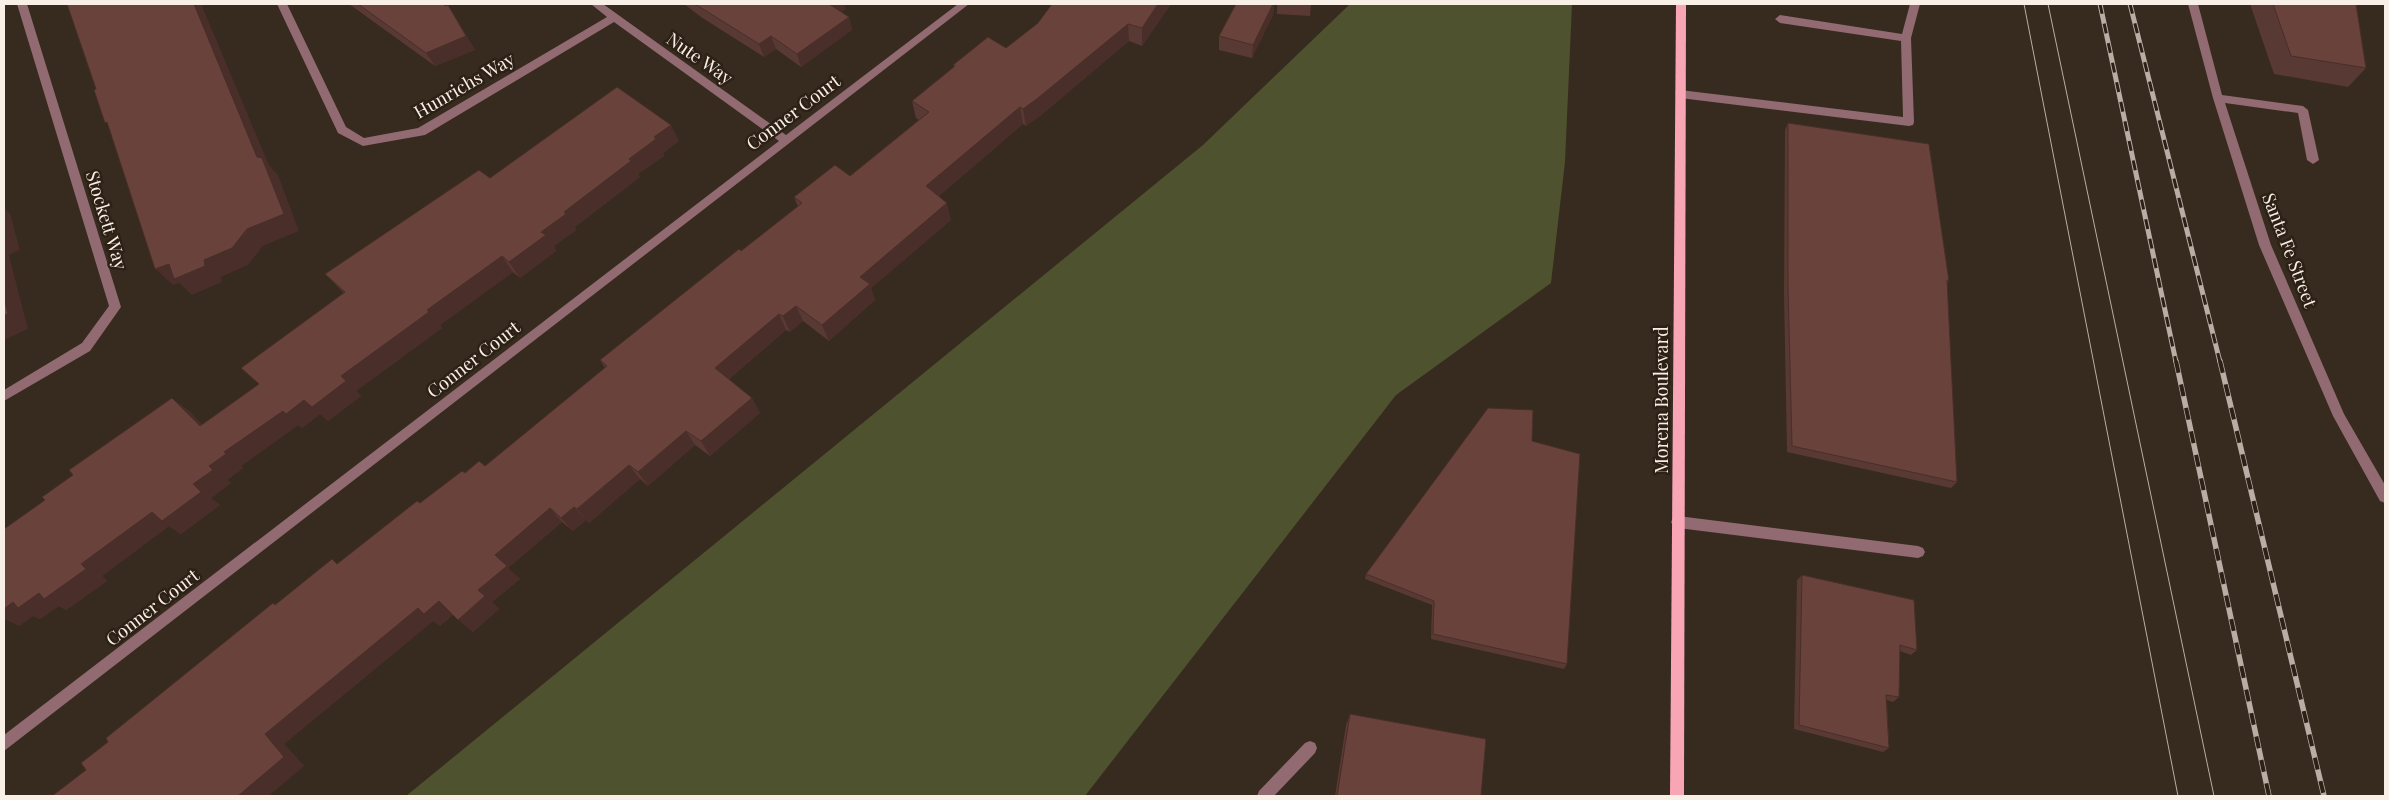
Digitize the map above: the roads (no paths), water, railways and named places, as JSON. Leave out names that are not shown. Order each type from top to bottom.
[{"type":"main road","name":"Morena Boulevard","points":[[1677,796],[1681,4]]},
{"type":"street","name":"Stockett Way","points":[[4,396],[86,347],[116,307],[22,4]]},
{"type":"street","name":"Hunrichs Way","points":[[282,4],[342,130],[362,142],[421,132],[613,18]]},
{"type":"street","name":"Nute Way","points":[[596,4],[785,140]]},
{"type":"street","points":[[1680,94],[1909,122],[1906,38],[1915,4]]},
{"type":"street","name":"Santa Fe Street","points":[[2193,4],[2218,98],[2269,254],[2338,416],[2384,495]]},
{"type":"street","name":"Conner Court","points":[[4,744],[958,5]]},
{"type":"street","points":[[1780,20],[1906,38]]},
{"type":"street","points":[[2218,98],[2303,110],[2313,160]]},
{"type":"street","points":[[1678,522],[1918,552]]},
{"type":"street","points":[[1264,796],[1310,748]]},
{"type":"tram line","points":[[2024,4],[2178,796]]},
{"type":"tram line","points":[[2048,4],[2214,796]]},
{"type":"railway","points":[[2100,4],[2176,362]]},
{"type":"railway","points":[[2130,4],[2220,362]]},
{"type":"railway","points":[[2176,361],[2269,796]]},
{"type":"railway","points":[[2220,361],[2324,796]]}]
